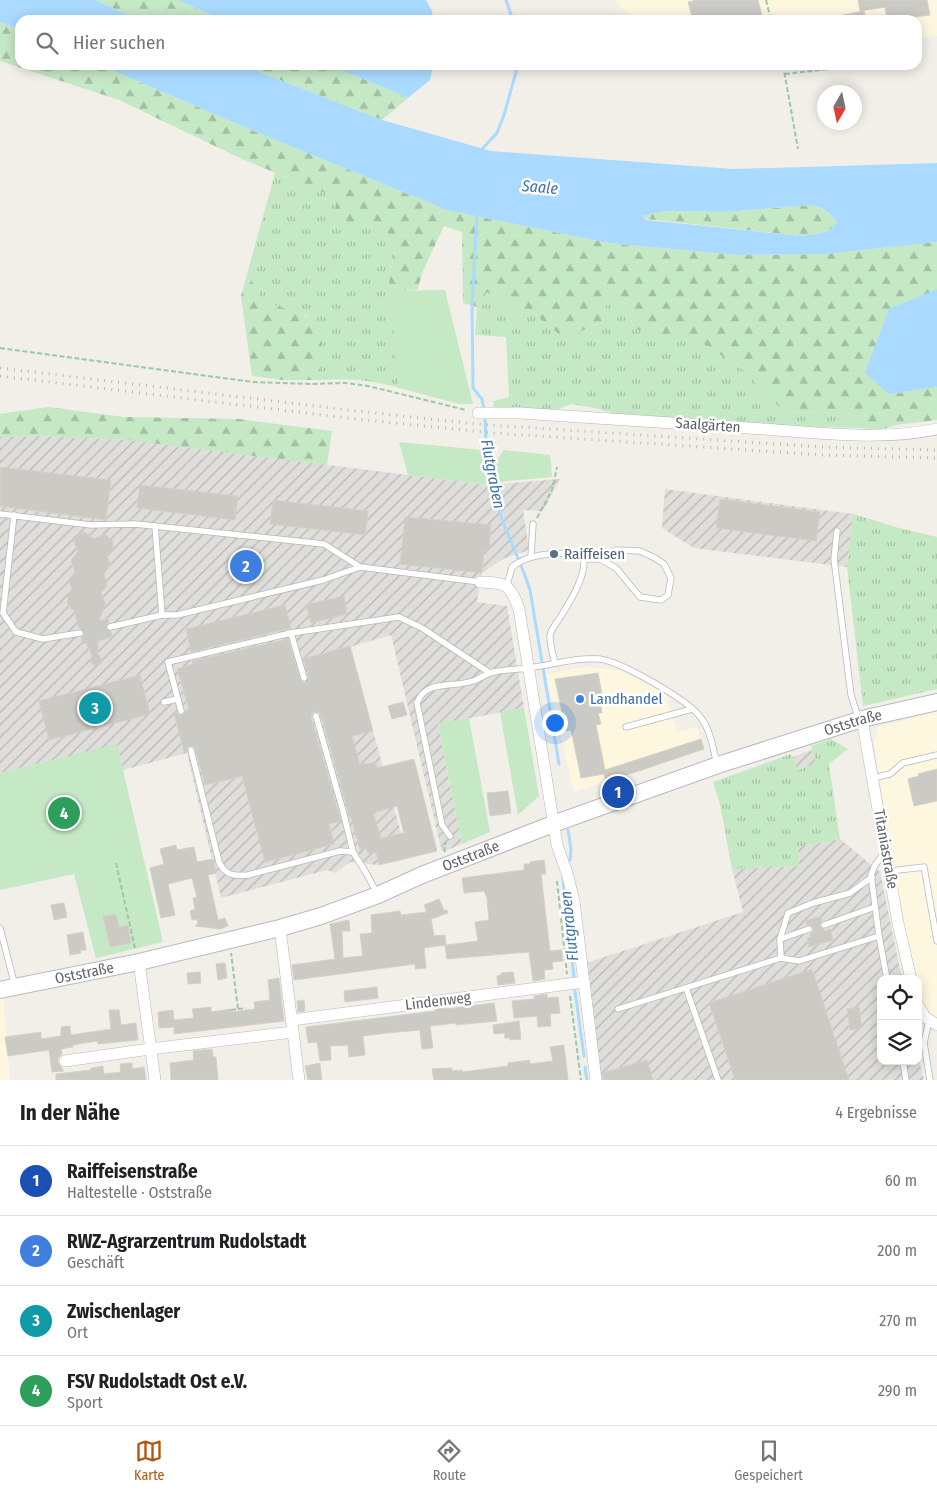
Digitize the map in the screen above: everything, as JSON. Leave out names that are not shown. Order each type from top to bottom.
[{"type":"street","name":"Saalgärten","points":[[484,413],[520,413],[819,433],[884,435],[912,434],[937,429]]},
{"type":"street","points":[[480,582],[497,583],[507,586],[514,594],[533,667],[556,845],[567,873],[574,901],[596,1080]]},
{"type":"street","name":"Oststraße","points":[[7,988],[139,962],[280,928],[321,916],[553,824],[718,766],[862,720],[937,702]]},
{"type":"street","name":"Titaniastraße","points":[[862,720],[898,923],[910,975]]},
{"type":"street","points":[[280,928],[299,1080]]},
{"type":"street","points":[[139,962],[155,1080]]},
{"type":"street","name":"Lindenweg","points":[[292,1020],[584,982]]},
{"type":"street","points":[[922,1012],[933,1023]]},
{"type":"street","points":[[65,1061],[293,1032]]},
{"type":"lane","points":[[0,514],[91,525],[135,524],[324,544],[360,567],[480,582]]},
{"type":"lane","points":[[14,516],[3,613],[16,632],[43,639],[80,633]]},
{"type":"lane","points":[[531,557],[533,524]]},
{"type":"lane","points":[[155,526],[162,615]]},
{"type":"lane","points":[[837,531],[834,559],[852,695],[856,710],[862,720]]},
{"type":"lane","points":[[507,586],[510,572],[516,564],[524,560],[541,554],[577,552],[584,559],[600,559],[616,568],[640,597],[661,600],[668,595],[671,578],[664,564],[655,558],[640,552],[616,550],[600,559]]},
{"type":"lane","points":[[555,663],[550,636],[553,627],[567,606],[582,575],[584,559]]},
{"type":"lane","points":[[110,627],[162,615],[177,614],[323,580],[360,567]]},
{"type":"lane","points":[[181,711],[168,662],[291,633],[399,617],[422,628],[490,673]]},
{"type":"lane","points":[[291,633],[304,678]]},
{"type":"lane","points":[[450,836],[442,825],[417,703],[420,695],[426,689],[473,681],[490,673],[555,663],[584,659],[610,662],[666,690],[692,708],[704,722],[718,766]]},
{"type":"lane","points":[[164,702],[178,699]]},
{"type":"lane","points":[[626,727],[692,708]]},
{"type":"lane","points":[[316,716],[353,852],[366,871],[378,895]]},
{"type":"lane","points":[[191,750],[219,862],[224,871],[235,876],[248,875],[340,851],[353,852]]},
{"type":"lane","points":[[873,778],[890,774],[903,763],[937,755]]},
{"type":"lane","points":[[886,850],[875,865],[872,877],[879,936],[886,975]]},
{"type":"lane","points":[[890,871],[924,867],[937,941]]},
{"type":"lane","points":[[781,958],[780,939],[788,913],[813,903],[850,893],[872,877]]},
{"type":"lane","points":[[824,925],[875,907]]},
{"type":"lane","points":[[0,928],[7,988]]},
{"type":"lane","points":[[780,939],[809,929]]},
{"type":"lane","points":[[618,1009],[781,958],[800,962],[879,936]]},
{"type":"lane","points":[[686,988],[718,1080]]},
{"type":"lane","points":[[930,1080],[924,1043],[933,1023]]},
{"type":"lane","points":[[904,1065],[906,1080]]},
{"type":"path","points":[[766,0],[770,15]]},
{"type":"path","points":[[784,70],[798,149]]},
{"type":"path","points":[[785,74],[821,70]]},
{"type":"path","points":[[0,348],[253,382],[368,386],[484,413]]},
{"type":"path","points":[[533,524],[542,512],[552,490],[558,467]]},
{"type":"path","points":[[447,856],[444,846],[450,836]]},
{"type":"path","points":[[562,859],[555,866],[581,1080]]},
{"type":"path","points":[[116,863],[139,962]]},
{"type":"path","points":[[230,940],[238,1009]]},
{"type":"path","points":[[231,1010],[246,1008]]},
{"type":"shaded area","points":[[615,0],[937,0],[937,36],[922,38],[922,15],[631,15],[622,9]]},
{"type":"shaded area","points":[[40,436],[127,440],[488,485],[560,479],[543,511],[523,510],[529,550],[503,559],[482,573],[477,602],[507,606],[524,708],[438,724],[462,844],[442,852],[391,635],[350,647],[408,858],[379,865],[350,862],[335,873],[327,870],[221,898],[187,753],[123,770],[116,745],[0,773],[0,437]]},
{"type":"shaded area","points":[[665,489],[853,514],[847,567],[694,548],[662,528]]},
{"type":"shaded area","points":[[585,667],[620,670],[666,694],[677,732],[697,727],[704,749],[574,792],[546,674]]},
{"type":"shaded area","points":[[937,712],[937,1021],[927,1013],[922,1002],[922,975],[914,975],[902,923],[874,742],[878,727]]},
{"type":"shaded area","points":[[812,750],[816,764],[797,770],[792,757]]},
{"type":"shaded area","points":[[840,839],[880,872],[901,975],[877,975],[877,1065],[920,1065],[924,1080],[602,1080],[586,963],[743,912],[732,869],[799,866],[798,847]]},
{"type":"shaded area","points":[[0,998],[3,998],[10,1080],[0,1080]]},
{"type":"green space","points":[[95,0],[177,0],[212,15],[129,15]]},
{"type":"green space","points":[[0,22],[15,28],[15,66],[0,61]]},
{"type":"green space","points":[[27,70],[112,70],[249,129],[447,210],[608,243],[738,255],[826,254],[937,242],[937,289],[889,394],[937,387],[937,420],[896,425],[881,430],[861,428],[855,415],[783,411],[744,370],[691,336],[656,336],[633,328],[628,304],[608,299],[602,322],[566,340],[532,312],[520,313],[487,292],[477,307],[463,303],[462,232],[444,226],[423,271],[417,290],[390,291],[389,278],[398,238],[384,231],[334,218],[337,198],[242,159],[119,100]]},
{"type":"green space","points":[[255,70],[342,70],[408,98],[382,120]]},
{"type":"green space","points":[[275,173],[338,198],[335,217],[384,231],[398,238],[389,278],[399,388],[360,380],[320,380],[321,334],[307,316],[262,302],[253,282],[246,278]]},
{"type":"green space","points":[[810,205],[819,207],[831,216],[837,223],[834,227],[817,234],[802,236],[646,219],[641,216],[666,211],[724,212]]},
{"type":"green space","points":[[246,278],[253,282],[262,302],[296,312],[312,320],[318,326],[322,343],[320,380],[283,380],[252,376],[241,296]]},
{"type":"green space","points":[[445,290],[473,404],[459,404],[399,388],[390,291]]},
{"type":"green space","points":[[487,291],[520,313],[532,312],[566,340],[602,322],[608,299],[628,304],[633,328],[656,336],[691,336],[744,370],[783,411],[856,415],[861,428],[786,426],[615,414],[571,404],[554,411],[493,407],[494,401],[509,397],[506,337],[475,335],[477,307]]},
{"type":"green space","points":[[48,407],[124,417],[239,419],[332,431],[327,465],[127,440],[40,436],[0,437],[0,414]]},
{"type":"green space","points":[[399,442],[482,450],[488,485],[408,475]]},
{"type":"green space","points":[[504,450],[550,455],[552,477],[498,482],[494,464]]},
{"type":"green space","points":[[853,514],[937,537],[937,689],[863,706],[847,567]]},
{"type":"green space","points":[[524,708],[539,796],[518,815],[500,712]]},
{"type":"green space","points":[[469,718],[490,832],[462,844],[438,723]]},
{"type":"green space","points":[[831,739],[848,749],[829,764],[840,839],[798,847],[799,866],[732,869],[720,804],[713,782],[791,754],[797,770],[816,764],[811,746]]},
{"type":"green space","points":[[117,744],[163,942],[96,958],[74,874],[0,890],[0,773]]},
{"type":"water","points":[[0,0],[95,0],[129,15],[15,15],[15,28],[0,22]]},
{"type":"water","points":[[177,0],[426,0],[432,15],[212,15]]},
{"type":"water","name":"Saale","points":[[112,70],[255,70],[382,120],[491,151],[733,169],[937,163],[937,242],[826,254],[738,255],[608,243],[447,210],[249,129]],"holes":[[[810,205],[823,209],[837,223],[834,227],[817,234],[802,236],[646,220],[642,216],[666,211],[724,212]]]},
{"type":"water","points":[[342,70],[432,70],[430,80],[408,98]]},
{"type":"water","points":[[937,289],[937,387],[889,394],[865,373],[889,309]]},
{"type":"building","points":[[697,0],[758,0],[762,15],[692,15],[688,2]]},
{"type":"building","points":[[858,0],[927,0],[930,15],[886,15],[885,7],[860,11]]},
{"type":"building","points":[[864,11],[865,15],[843,15]]},
{"type":"building","points":[[0,467],[111,480],[106,520],[0,506]]},
{"type":"building","points":[[140,485],[238,496],[235,520],[137,508]]},
{"type":"building","points":[[720,499],[820,512],[816,541],[716,528]]},
{"type":"building","points":[[273,500],[368,511],[365,535],[270,524]]},
{"type":"building","points":[[405,517],[491,525],[489,550],[484,550],[482,573],[400,564]]},
{"type":"building","points":[[84,532],[94,539],[105,534],[113,542],[112,549],[107,555],[110,565],[104,574],[107,585],[101,593],[105,604],[99,621],[108,618],[109,622],[106,625],[106,629],[111,632],[112,637],[98,641],[98,654],[102,660],[97,666],[91,663],[92,655],[86,643],[83,644],[81,637],[84,635],[84,632],[79,628],[74,610],[67,603],[68,596],[72,590],[69,580],[75,571],[71,561],[78,551],[74,541],[78,535]]},
{"type":"building","points":[[344,596],[347,614],[311,623],[306,605]]},
{"type":"building","points":[[285,605],[291,628],[191,652],[186,629]]},
{"type":"building","points":[[288,639],[300,679],[303,683],[309,679],[303,659],[350,646],[373,731],[352,736],[360,765],[375,762],[377,768],[414,759],[437,851],[379,865],[376,852],[368,854],[366,847],[360,849],[321,715],[318,712],[313,712],[311,717],[341,821],[329,824],[334,844],[265,862],[242,776],[205,785],[195,748],[189,746],[187,752],[184,752],[174,713],[183,715],[189,709],[177,669],[193,664],[192,661]],"holes":[[[397,806],[404,833],[381,838],[373,813]]]},
{"type":"building","points":[[598,673],[603,700],[600,700],[602,713],[598,713],[601,724],[596,725],[605,770],[701,739],[704,749],[606,782],[604,774],[581,778],[571,730],[566,731],[555,679]]},
{"type":"building","points":[[140,675],[150,714],[49,740],[39,701]]},
{"type":"building","points":[[403,702],[407,715],[392,719],[388,706]]},
{"type":"building","points":[[937,769],[937,801],[914,806],[908,779]]},
{"type":"building","points":[[508,791],[511,813],[490,816],[487,793]]},
{"type":"building","points":[[176,845],[177,850],[194,847],[197,862],[213,859],[216,873],[208,875],[218,920],[225,918],[228,926],[220,929],[195,926],[198,924],[197,919],[192,920],[190,911],[195,909],[193,898],[197,897],[192,878],[168,884],[175,915],[161,918],[150,868],[164,864],[160,849]]},
{"type":"building","points":[[544,860],[546,874],[541,874],[550,951],[562,950],[563,961],[552,962],[553,969],[544,970],[545,979],[533,981],[529,952],[447,959],[445,945],[424,948],[426,968],[415,969],[415,964],[294,980],[292,965],[335,959],[330,924],[349,920],[350,931],[342,931],[343,958],[363,956],[360,934],[372,933],[371,915],[400,911],[401,915],[427,912],[424,905],[439,899],[444,910],[447,910],[448,913],[431,919],[434,936],[445,935],[446,945],[478,941],[475,922],[489,920],[487,898],[484,891],[464,893],[462,878],[524,870],[524,864]]},
{"type":"building","points":[[64,903],[67,917],[54,920],[51,905]]},
{"type":"building","points":[[116,914],[119,927],[128,925],[131,943],[110,947],[103,916]]},
{"type":"building","points":[[821,916],[820,927],[825,931],[830,929],[833,940],[809,947],[807,938],[811,937],[810,934],[814,928],[812,925],[807,925],[806,921]]},
{"type":"building","points":[[83,932],[86,950],[80,950],[81,953],[70,955],[67,935]]},
{"type":"building","points":[[225,963],[227,978],[218,980],[216,964]]},
{"type":"building","points":[[812,969],[849,1080],[735,1080],[709,1003]]},
{"type":"building","points":[[200,972],[201,983],[188,984],[187,973]]},
{"type":"building","points":[[513,972],[515,983],[498,985],[497,976],[501,975],[501,973]]},
{"type":"building","points":[[279,978],[284,1021],[174,1034],[174,1027],[159,1028],[158,1012],[173,1010],[174,1020],[194,1018],[192,1009],[211,1007],[211,1012],[231,1009],[231,1012],[255,1009],[254,1002],[270,1000],[268,980]]},
{"type":"building","points":[[377,987],[378,998],[345,1002],[344,991]]},
{"type":"building","points":[[547,994],[547,998],[558,997],[560,1013],[550,1014],[551,1026],[538,1027],[537,1016],[514,1018],[512,1001],[535,999],[534,996]]},
{"type":"building","points":[[304,1000],[305,1011],[298,1012],[297,1001]]},
{"type":"building","points":[[494,1003],[497,1021],[430,1026],[433,1048],[422,1049],[420,1030],[387,1033],[363,1036],[365,1055],[349,1057],[348,1045],[330,1046],[331,1060],[320,1061],[317,1042],[308,1043],[306,1027],[435,1011],[435,1009]]},
{"type":"building","points":[[859,1007],[862,1028],[850,1030],[847,1009]]},
{"type":"building","points":[[109,1010],[119,1010],[121,1025],[136,1023],[138,1040],[98,1044],[97,1041],[61,1049],[62,1054],[58,1058],[58,1063],[64,1071],[52,1072],[49,1050],[8,1056],[5,1037],[41,1032],[41,1039],[61,1036],[61,1027],[70,1026],[71,1035],[111,1029]]},
{"type":"building","points":[[519,1021],[521,1039],[510,1040],[510,1038],[505,1038],[504,1033],[494,1034],[493,1025]]},
{"type":"building","points":[[564,1045],[568,1080],[434,1080],[432,1069],[452,1068],[452,1071],[462,1070],[462,1072],[508,1066],[508,1063],[530,1060],[530,1064],[553,1061],[550,1047]]},
{"type":"building","points":[[212,1049],[213,1057],[216,1057],[218,1080],[171,1080],[170,1063],[194,1060],[193,1051]]},
{"type":"building","points":[[647,1060],[653,1080],[603,1080],[603,1073]]},
{"type":"building","points":[[132,1063],[132,1069],[144,1067],[146,1080],[56,1080],[56,1074],[91,1070],[91,1068],[103,1066],[104,1074],[121,1072],[120,1064]]},
{"type":"building","points":[[320,1063],[322,1080],[308,1080],[305,1066]]},
{"type":"waterway","points":[[506,0],[511,15]]},
{"type":"waterway","points":[[481,150],[497,133],[517,70]]},
{"type":"waterway","name":"Flutgraben","points":[[477,213],[472,308],[473,388],[482,399],[484,410]]},
{"type":"waterway","name":"Flutgraben","points":[[485,417],[486,445],[502,520],[530,590],[559,764]]},
{"type":"waterway","name":"Flutgraben","points":[[568,830],[571,849],[570,860]]},
{"type":"waterway","name":"Flutgraben","points":[[564,875],[574,977]]},
{"type":"waterway","name":"Flutgraben","points":[[575,991],[584,1056]]},
{"type":"waterway","name":"Flutgraben","points":[[585,1067],[587,1080]]},
{"type":"railway","points":[[0,368],[475,424],[822,447],[937,450]]},
{"type":"railway","points":[[0,376],[356,419],[493,433],[822,455],[937,458]]},
{"type":"place","name":"Raiffeisen","points":[[554,554]]},
{"type":"place","name":"RWZ-Agrarzentrum Rudolstadt","points":[[246,566]]},
{"type":"place","name":"Landhandel","points":[[580,699]]},
{"type":"place","name":"Zwischenlager","points":[[95,708]]},
{"type":"place","name":"Raiffeisenstraße","points":[[618,792]]},
{"type":"place","name":"FSV Rudolstadt Ost e.V.","points":[[64,813]]}]
